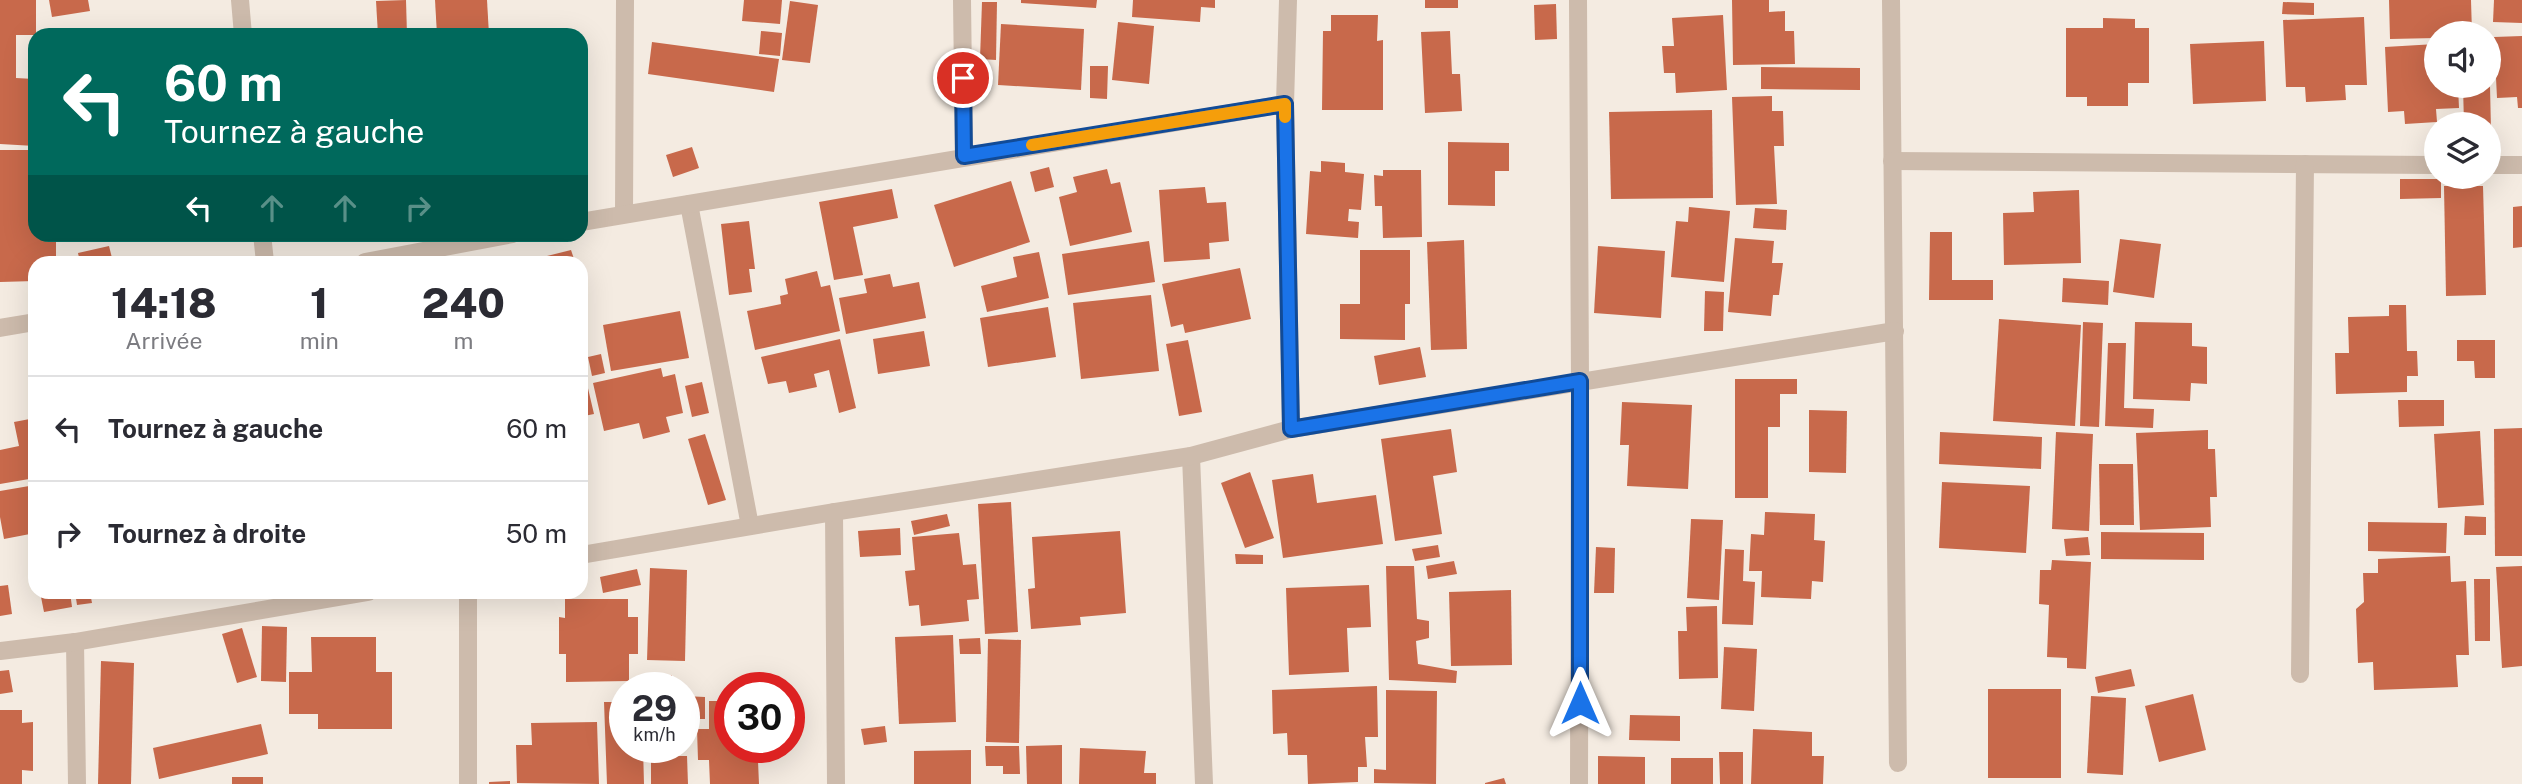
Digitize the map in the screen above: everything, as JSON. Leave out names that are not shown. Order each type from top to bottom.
[{"type":"street","points":[[240,0],[242,28]]},
{"type":"street","points":[[624,214],[625,0]]},
{"type":"street","points":[[962,0],[964,156]]},
{"type":"street","points":[[1288,0],[1285,104],[1291,429]]},
{"type":"street","points":[[1578,0],[1579,784]]},
{"type":"street","points":[[1891,0],[1898,763]]},
{"type":"street","points":[[588,221],[1285,104]]},
{"type":"street","points":[[1892,161],[2424,164]]},
{"type":"street","points":[[2300,674],[2305,164]]},
{"type":"street","points":[[2501,164],[2522,164]]},
{"type":"street","points":[[689,204],[750,526]]},
{"type":"street","points":[[397,256],[471,242]]},
{"type":"street","points":[[0,328],[28,323]]},
{"type":"street","points":[[588,554],[1191,456],[1291,429],[1895,331]]},
{"type":"street","points":[[1191,456],[1204,784]]},
{"type":"street","points":[[834,512],[836,784]]},
{"type":"street","points":[[0,651],[75,642],[327,599]]},
{"type":"street","points":[[468,599],[468,784]]},
{"type":"street","points":[[75,642],[77,784]]},
{"type":"building","points":[[0,0],[36,0],[36,28],[28,28],[28,35],[16,35],[16,78],[28,79],[28,146],[0,144]]},
{"type":"building","points":[[49,0],[88,0],[90,11],[52,17]]},
{"type":"building","points":[[406,0],[407,28],[378,28],[376,1]]},
{"type":"building","points":[[435,0],[487,0],[489,28],[437,28]]},
{"type":"building","points":[[744,0],[782,0],[780,24],[742,21]]},
{"type":"building","points":[[1021,0],[1097,0],[1096,8],[1021,3]]},
{"type":"building","points":[[1133,0],[1215,0],[1215,8],[1201,7],[1200,22],[1132,17]]},
{"type":"building","points":[[1425,0],[1458,0],[1458,8],[1425,8]]},
{"type":"building","points":[[1732,0],[1769,0],[1769,12],[1785,11],[1785,31],[1794,31],[1795,64],[1733,65]]},
{"type":"building","points":[[2389,0],[2471,0],[2472,21],[2424,21],[2424,38],[2390,39]]},
{"type":"building","points":[[2494,0],[2522,0],[2522,23],[2493,21]]},
{"type":"building","points":[[790,1],[818,5],[810,63],[782,60]]},
{"type":"building","points":[[982,2],[997,2],[996,60],[980,59]]},
{"type":"building","points":[[2283,2],[2314,3],[2314,15],[2282,14]]},
{"type":"building","points":[[1556,4],[1557,39],[1535,40],[1534,5]]},
{"type":"building","points":[[1331,15],[1378,15],[1377,41],[1383,40],[1383,110],[1322,110],[1323,31],[1331,31]]},
{"type":"building","points":[[1723,15],[1727,90],[1676,93],[1675,73],[1664,73],[1662,46],[1674,46],[1672,18]]},
{"type":"building","points":[[2364,17],[2367,85],[2345,85],[2346,100],[2306,102],[2305,87],[2286,87],[2283,20]]},
{"type":"building","points":[[2103,18],[2135,19],[2135,28],[2149,28],[2149,83],[2128,83],[2128,106],[2087,106],[2087,97],[2066,97],[2066,28],[2103,28]]},
{"type":"building","points":[[1118,22],[1154,26],[1149,84],[1112,80]]},
{"type":"building","points":[[1001,24],[1084,29],[1081,90],[998,85]]},
{"type":"building","points":[[761,31],[782,33],[780,56],[759,54]]},
{"type":"building","points":[[1450,31],[1452,74],[1460,74],[1462,111],[1425,113],[1421,32]]},
{"type":"building","points":[[2522,36],[2522,108],[2518,108],[2517,97],[2501,98],[2501,37]]},
{"type":"building","points":[[2264,41],[2266,101],[2193,104],[2190,44]]},
{"type":"building","points":[[652,42],[779,59],[774,92],[648,74]]},
{"type":"building","points":[[2424,45],[2424,98],[2459,98],[2459,108],[2424,112],[2424,123],[2405,124],[2404,111],[2388,112],[2385,47]]},
{"type":"building","points":[[1090,66],[1108,66],[1107,99],[1090,98]]},
{"type":"building","points":[[1761,67],[1860,68],[1860,90],[1761,89]]},
{"type":"building","points":[[1772,96],[1772,111],[1783,111],[1784,146],[1774,146],[1777,204],[1736,205],[1732,97]]},
{"type":"building","points":[[2463,98],[2490,98],[2491,112],[2464,112]]},
{"type":"building","points":[[1712,110],[1713,198],[1611,199],[1609,112]]},
{"type":"building","points":[[1448,142],[1509,143],[1509,171],[1495,171],[1495,206],[1448,205]]},
{"type":"building","points":[[692,147],[699,168],[673,177],[666,155]]},
{"type":"building","points":[[0,150],[28,150],[28,242],[56,242],[56,256],[28,256],[28,281],[0,282]]},
{"type":"building","points":[[1321,161],[1345,163],[1345,172],[1364,174],[1361,210],[1349,209],[1348,221],[1359,222],[1358,238],[1306,234],[1310,171],[1321,172]]},
{"type":"building","points":[[1049,167],[1054,187],[1035,192],[1030,172]]},
{"type":"building","points":[[1107,169],[1111,184],[1120,182],[1132,232],[1070,246],[1059,197],[1077,192],[1073,177]]},
{"type":"building","points":[[1383,170],[1421,170],[1422,237],[1383,238],[1382,206],[1375,206],[1374,175],[1383,176]]},
{"type":"building","points":[[2400,179],[2424,179],[2424,189],[2441,189],[2441,198],[2400,199]]},
{"type":"building","points":[[1011,181],[1030,242],[954,267],[934,205]]},
{"type":"building","points":[[1205,187],[1207,203],[1226,202],[1229,241],[1209,243],[1210,259],[1164,262],[1159,190]]},
{"type":"building","points":[[892,189],[898,218],[853,227],[863,275],[834,280],[819,202]]},
{"type":"building","points":[[2444,189],[2483,189],[2486,295],[2446,296]]},
{"type":"building","points":[[2079,190],[2081,263],[2004,265],[2003,213],[2034,212],[2033,192]]},
{"type":"building","points":[[2522,206],[2522,247],[2513,248],[2513,207]]},
{"type":"building","points":[[1689,207],[1730,211],[1724,282],[1671,277],[1676,221],[1688,222]]},
{"type":"building","points":[[1755,208],[1787,210],[1786,230],[1753,228]]},
{"type":"building","points":[[749,221],[755,269],[749,269],[752,292],[729,295],[721,224]]},
{"type":"building","points":[[1930,232],[1952,232],[1952,280],[1993,280],[1993,300],[1929,300]]},
{"type":"building","points":[[1735,238],[1774,241],[1772,263],[1783,263],[1779,295],[1773,295],[1771,316],[1728,312]]},
{"type":"building","points":[[2120,239],[2161,244],[2154,298],[2113,292]]},
{"type":"building","points":[[1464,240],[1467,349],[1431,350],[1427,242]]},
{"type":"building","points":[[1149,241],[1155,282],[1068,295],[1062,254]]},
{"type":"building","points":[[109,246],[112,256],[79,256],[78,253]]},
{"type":"building","points":[[1598,246],[1665,251],[1661,318],[1594,313]]},
{"type":"building","points":[[571,250],[573,256],[547,256]]},
{"type":"building","points":[[1360,250],[1410,250],[1410,304],[1405,304],[1405,340],[1340,339],[1340,304],[1360,304]]},
{"type":"building","points":[[1039,252],[1049,298],[987,312],[981,286],[1017,277],[1013,257]]},
{"type":"building","points":[[1240,268],[1251,319],[1185,333],[1183,324],[1171,327],[1162,284]]},
{"type":"building","points":[[817,271],[821,287],[830,285],[840,331],[755,350],[747,311],[781,304],[780,296],[788,294],[785,279]]},
{"type":"building","points":[[890,274],[893,287],[919,282],[926,318],[846,334],[839,298],[867,293],[864,279]]},
{"type":"building","points":[[2063,278],[2109,281],[2108,305],[2062,302]]},
{"type":"building","points":[[1705,291],[1724,292],[1723,331],[1704,331]]},
{"type":"building","points":[[1151,295],[1159,371],[1081,379],[1073,303]]},
{"type":"building","points":[[2389,305],[2406,305],[2407,351],[2417,351],[2418,376],[2407,376],[2407,392],[2336,394],[2335,353],[2349,353],[2348,317],[2389,316]]},
{"type":"building","points":[[1048,307],[1056,357],[988,367],[980,318]]},
{"type":"building","points":[[680,311],[689,358],[611,371],[603,325]]},
{"type":"building","points":[[1999,319],[2081,325],[2075,426],[1993,421]]},
{"type":"building","points":[[2083,322],[2103,323],[2099,427],[2080,426]]},
{"type":"building","points":[[2135,322],[2192,323],[2192,346],[2207,347],[2207,384],[2191,383],[2190,401],[2133,399]]},
{"type":"building","points":[[924,331],[930,366],[878,374],[873,339]]},
{"type":"building","points":[[840,339],[856,408],[839,413],[829,370],[814,374],[817,387],[789,393],[786,381],[768,384],[761,357]]},
{"type":"building","points":[[1188,340],[1202,412],[1179,416],[1166,344]]},
{"type":"building","points":[[2457,340],[2495,340],[2495,378],[2475,378],[2474,361],[2457,361]]},
{"type":"building","points":[[2108,343],[2126,343],[2124,408],[2154,409],[2153,428],[2105,426]]},
{"type":"building","points":[[1420,347],[1426,377],[1379,385],[1374,356]]},
{"type":"building","points":[[601,354],[605,373],[592,376],[588,357]]},
{"type":"building","points":[[661,368],[663,377],[675,374],[683,413],[666,417],[670,432],[643,439],[639,423],[604,431],[593,383]]},
{"type":"building","points":[[1735,379],[1797,379],[1797,394],[1780,394],[1780,427],[1768,427],[1768,498],[1735,498]]},
{"type":"building","points":[[702,382],[709,413],[692,417],[685,386]]},
{"type":"building","points":[[588,388],[594,414],[588,415]]},
{"type":"building","points":[[2398,400],[2444,400],[2444,426],[2399,427]]},
{"type":"building","points":[[1622,402],[1692,405],[1688,489],[1627,486],[1629,445],[1620,445]]},
{"type":"building","points":[[1809,410],[1847,411],[1846,473],[1809,472]]},
{"type":"building","points":[[28,419],[28,479],[0,484],[0,450],[19,446],[14,422]]},
{"type":"building","points":[[2522,428],[2522,556],[2495,556],[2494,429]]},
{"type":"building","points":[[1451,429],[1457,472],[1433,476],[1442,534],[1395,541],[1381,439]]},
{"type":"building","points":[[2208,430],[2208,449],[2215,449],[2217,497],[2210,497],[2211,527],[2140,530],[2136,433]]},
{"type":"building","points":[[2480,431],[2484,505],[2438,508],[2434,434]]},
{"type":"building","points":[[1940,432],[2042,437],[2041,469],[1939,464]]},
{"type":"building","points":[[2056,432],[2093,434],[2089,531],[2052,529]]},
{"type":"building","points":[[705,434],[726,500],[708,505],[688,439]]},
{"type":"building","points":[[2099,464],[2133,464],[2134,525],[2100,525]]},
{"type":"building","points":[[1250,472],[1274,538],[1245,548],[1221,483]]},
{"type":"building","points":[[1313,474],[1317,503],[1376,495],[1383,544],[1283,558],[1272,480]]},
{"type":"building","points":[[1942,482],[2030,486],[2026,553],[1939,548]]},
{"type":"building","points":[[28,486],[28,534],[4,539],[0,517],[0,491]]},
{"type":"building","points":[[1011,502],[1018,632],[985,634],[978,504]]},
{"type":"building","points":[[1765,512],[1815,514],[1814,540],[1825,541],[1823,582],[1812,581],[1811,599],[1761,597],[1762,571],[1749,571],[1751,534],[1764,535]]},
{"type":"building","points":[[947,514],[950,526],[914,535],[911,521]]},
{"type":"building","points":[[2465,516],[2486,517],[2486,535],[2464,535]]},
{"type":"building","points":[[1691,519],[1723,520],[1719,600],[1687,598]]},
{"type":"building","points":[[2368,522],[2447,523],[2446,553],[2368,551]]},
{"type":"building","points":[[900,528],[901,555],[860,557],[858,531]]},
{"type":"building","points":[[1120,531],[1126,613],[1080,617],[1081,625],[1031,629],[1028,589],[1035,588],[1032,537]]},
{"type":"building","points":[[2101,532],[2204,533],[2204,560],[2101,559]]},
{"type":"building","points":[[959,533],[963,565],[976,564],[979,599],[967,600],[969,621],[921,626],[919,605],[909,606],[905,571],[915,570],[912,537]]},
{"type":"building","points":[[2088,537],[2090,555],[2066,556],[2064,539]]},
{"type":"building","points":[[1438,545],[1440,557],[1415,561],[1412,549]]},
{"type":"building","points":[[1596,547],[1615,548],[1614,593],[1594,593]]},
{"type":"building","points":[[1725,549],[1744,550],[1743,581],[1755,582],[1753,625],[1722,624]]},
{"type":"building","points":[[1235,554],[1263,555],[1263,564],[1236,564]]},
{"type":"building","points":[[2450,556],[2451,582],[2466,581],[2469,655],[2456,655],[2458,687],[2374,690],[2373,662],[2358,663],[2356,609],[2364,602],[2363,573],[2378,573],[2378,559]]},
{"type":"building","points":[[2052,560],[2091,562],[2086,669],[2067,668],[2067,658],[2047,657],[2049,605],[2039,604],[2040,570],[2051,570]]},
{"type":"building","points":[[1454,561],[1457,574],[1428,579],[1426,566]]},
{"type":"building","points":[[1386,566],[1414,566],[1417,619],[1429,621],[1429,638],[1416,641],[1418,664],[1457,671],[1456,683],[1389,680]]},
{"type":"building","points":[[2522,566],[2522,666],[2502,668],[2496,567]]},
{"type":"building","points":[[650,568],[687,570],[685,661],[647,660]]},
{"type":"building","points":[[637,569],[641,585],[603,593],[600,577]]},
{"type":"building","points":[[2474,579],[2490,579],[2490,641],[2475,641]]},
{"type":"building","points":[[8,585],[12,614],[0,616],[0,586]]},
{"type":"building","points":[[1369,585],[1371,627],[1347,628],[1349,672],[1289,675],[1286,588]]},
{"type":"building","points":[[1511,590],[1512,665],[1451,666],[1449,592]]},
{"type":"building","points":[[41,599],[71,599],[72,607],[44,612]]},
{"type":"building","points":[[76,599],[91,599],[92,603],[77,605]]},
{"type":"building","points":[[565,599],[628,599],[628,617],[638,617],[638,654],[629,654],[629,672],[609,672],[609,681],[566,682],[566,654],[559,654],[559,617],[565,618]]},
{"type":"building","points":[[1717,606],[1718,678],[1679,679],[1678,631],[1687,631],[1686,607]]},
{"type":"building","points":[[262,626],[287,627],[286,682],[261,681]]},
{"type":"building","points":[[242,628],[257,677],[237,683],[222,634]]},
{"type":"building","points":[[953,635],[956,722],[899,724],[895,637]]},
{"type":"building","points":[[311,637],[376,637],[376,672],[392,672],[392,729],[318,729],[318,714],[289,714],[289,672],[312,672]]},
{"type":"building","points":[[980,638],[981,654],[960,654],[959,639]]},
{"type":"building","points":[[988,639],[1021,640],[1019,743],[986,742]]},
{"type":"building","points":[[1724,647],[1757,649],[1754,711],[1721,709]]},
{"type":"building","points":[[101,661],[134,663],[131,784],[98,784]]},
{"type":"building","points":[[2131,669],[2135,686],[2098,693],[2095,677]]},
{"type":"building","points":[[9,670],[13,692],[0,694],[0,671]]},
{"type":"building","points":[[1377,686],[1378,737],[1365,737],[1367,767],[1358,767],[1358,782],[1308,784],[1307,755],[1288,755],[1287,733],[1273,734],[1272,690]]},
{"type":"building","points":[[1988,689],[2061,689],[2061,778],[1988,778]]},
{"type":"building","points":[[1386,690],[1437,691],[1436,784],[1374,783],[1374,769],[1386,770]]},
{"type":"building","points":[[2193,694],[2206,750],[2159,762],[2145,706]]},
{"type":"building","points":[[2091,696],[2126,698],[2123,775],[2087,773]]},
{"type":"building","points":[[700,697],[705,697],[705,719],[700,719]]},
{"type":"building","points":[[709,701],[714,701],[714,763],[758,763],[759,784],[710,784],[709,760],[700,760],[700,729],[709,729]]},
{"type":"building","points":[[604,702],[609,702],[609,763],[643,763],[644,784],[607,784]]},
{"type":"building","points":[[0,710],[22,710],[22,723],[33,722],[33,771],[22,770],[22,784],[0,784]]},
{"type":"building","points":[[1630,715],[1680,716],[1680,741],[1629,740]]},
{"type":"building","points":[[597,722],[599,784],[517,783],[516,745],[532,745],[531,723]]},
{"type":"building","points":[[261,724],[268,754],[159,779],[153,748]]},
{"type":"building","points":[[885,726],[887,742],[864,745],[861,729]]},
{"type":"building","points":[[1753,729],[1812,732],[1812,756],[1824,756],[1823,784],[1751,784]]},
{"type":"building","points":[[1062,745],[1062,784],[1027,784],[1026,746]]},
{"type":"building","points":[[985,746],[1019,746],[1020,774],[1003,774],[1003,766],[986,766]]},
{"type":"building","points":[[1080,748],[1146,751],[1144,773],[1156,773],[1156,784],[1079,784]]},
{"type":"building","points":[[971,750],[971,784],[914,784],[914,751]]},
{"type":"building","points":[[1719,752],[1743,752],[1743,784],[1720,784]]},
{"type":"building","points":[[1598,756],[1645,757],[1645,784],[1598,784]]},
{"type":"building","points":[[1671,758],[1713,758],[1713,784],[1671,784]]},
{"type":"building","points":[[651,763],[687,763],[688,784],[651,784]]},
{"type":"building","points":[[232,777],[263,777],[263,784],[232,784]]},
{"type":"building","points":[[1504,778],[1506,784],[1485,784],[1485,783]]},
{"type":"building","points":[[510,781],[510,784],[489,784],[489,782]]},
{"type":"slow traffic","points":[[1032,145],[1285,104],[1285,117]]},
{"type":"route","points":[[963,78],[964,156],[1285,104],[1291,429],[1580,381],[1580,703]]}]
